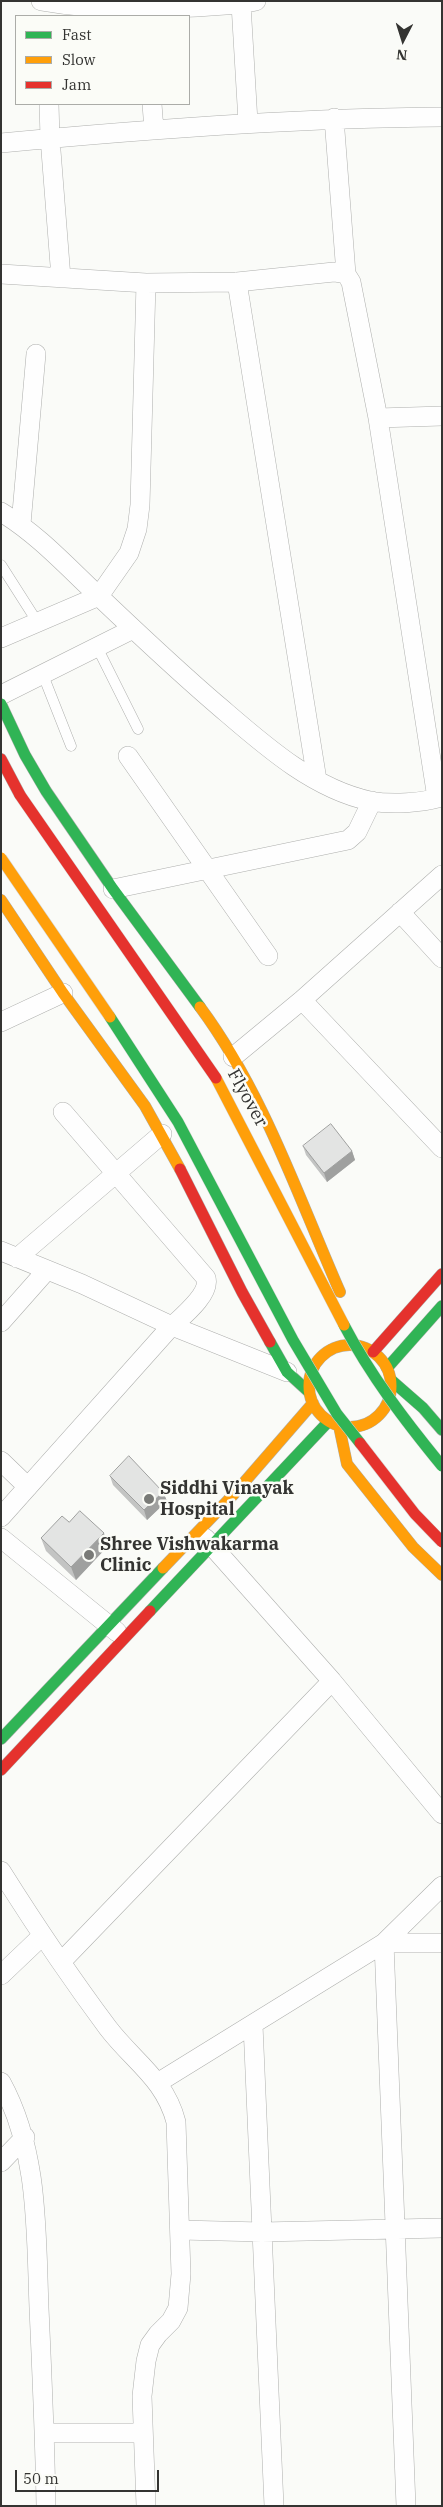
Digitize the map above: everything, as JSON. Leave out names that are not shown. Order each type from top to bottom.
[{"type":"main road","points":[[1,704],[25,755],[46,791],[113,889],[206,1015],[233,1057],[261,1110],[369,1350],[387,1368],[391,1380],[391,1394],[386,1407],[378,1417],[366,1424],[353,1427],[334,1423],[320,1413],[311,1397],[287,1372],[210,1231],[162,1134],[119,1067],[63,993],[1,900]]},
{"type":"main road","name":"Flyover","points":[[1,759],[20,795],[49,834],[88,896],[213,1072],[353,1342],[413,1431],[442,1466]]},
{"type":"main road","points":[[1,858],[141,1062],[178,1122],[289,1332],[337,1414],[415,1514],[442,1542]]},
{"type":"main road","points":[[369,1350],[442,1274]]},
{"type":"main road","points":[[387,1368],[434,1322],[442,1306]]},
{"type":"main road","points":[[1,1739],[199,1532],[311,1397],[310,1379],[314,1367],[322,1357],[332,1350],[344,1346],[369,1350]]},
{"type":"main road","points":[[391,1380],[423,1408],[442,1430]]},
{"type":"main road","points":[[1,1770],[212,1546],[334,1423]]},
{"type":"main road","points":[[334,1423],[347,1464],[413,1547],[442,1575]]},
{"type":"street","points":[[51,5],[143,13],[163,5],[249,3],[248,122]]},
{"type":"street","points":[[49,105],[61,278]]},
{"type":"street","points":[[152,105],[154,130]]},
{"type":"street","points":[[1,143],[248,122],[334,118],[442,117]]},
{"type":"street","points":[[1,512],[21,524],[167,662],[261,743],[317,780],[348,794],[372,801],[408,802],[440,798],[378,418],[351,282],[346,274],[334,118]]},
{"type":"street","points":[[1,274],[146,283],[237,282],[334,272],[346,274]]},
{"type":"street","points":[[237,282],[317,780]]},
{"type":"street","points":[[1,638],[99,596],[129,553],[137,529],[140,505],[146,283]]},
{"type":"street","points":[[21,524],[36,354]]},
{"type":"street","points":[[378,418],[442,416]]},
{"type":"street","points":[[1,695],[133,629]]},
{"type":"street","points":[[128,756],[268,956]]},
{"type":"street","points":[[113,889],[348,840],[357,832],[372,801]]},
{"type":"street","points":[[233,1057],[302,1000],[442,875]]},
{"type":"street","points":[[400,912],[442,958]]},
{"type":"street","points":[[1,1022],[63,993]]},
{"type":"street","points":[[302,1000],[442,1148]]},
{"type":"street","points":[[1,1517],[172,1326],[205,1292],[208,1285],[206,1278],[118,1173],[63,1112]]},
{"type":"street","points":[[9,1255],[118,1173],[162,1134]]},
{"type":"street","points":[[9,1255],[172,1326],[287,1372]]},
{"type":"street","points":[[1,1322],[47,1270]]},
{"type":"street","points":[[1,1460],[28,1487]]},
{"type":"street","points":[[199,1532],[332,1681],[442,1814]]},
{"type":"street","points":[[1,1538],[111,1626],[125,1640]]},
{"type":"street","points":[[61,1962],[332,1681]]},
{"type":"street","points":[[1,1871],[42,1936],[123,2048],[159,2082],[171,2104],[176,2122],[181,2274],[178,2308],[171,2321],[150,2345],[142,2396],[146,2506]]},
{"type":"street","points":[[159,2082],[384,1943],[442,1886]]},
{"type":"street","points":[[1,1975],[42,1936]]},
{"type":"street","points":[[384,1943],[442,1943]]},
{"type":"street","points":[[384,1943],[406,2506]]},
{"type":"street","points":[[253,2025],[274,2506]]},
{"type":"street","points":[[1,2082],[25,2137],[36,2234],[45,2433],[46,2506]]},
{"type":"street","points":[[1,2162],[25,2137]]},
{"type":"street","points":[[180,2230],[262,2232],[442,2228]]},
{"type":"street","points":[[45,2433],[143,2434]]},
{"type":"lane","points":[[1,565],[38,623]]},
{"type":"lane","points":[[96,647],[138,729]]},
{"type":"lane","points":[[43,675],[71,746]]},
{"type":"building","points":[[331,1124],[352,1151],[324,1173],[303,1146]]},
{"type":"building","points":[[129,1456],[163,1492],[144,1510],[110,1476]]},
{"type":"building","points":[[80,1511],[104,1533],[71,1567],[41,1538],[62,1516],[69,1522]]},
{"type":"traffic: fast","points":[[1,704],[25,755],[46,791],[113,889],[200,1007]]},
{"type":"traffic: fast","points":[[110,1017],[178,1122],[293,1340],[337,1414],[360,1443]]},
{"type":"traffic: fast","points":[[387,1368],[442,1306]]},
{"type":"traffic: fast","points":[[344,1325],[365,1362],[389,1398],[442,1466]]},
{"type":"traffic: fast","points":[[270,1342],[287,1372],[309,1392]]},
{"type":"traffic: fast","points":[[391,1380],[423,1408],[442,1430]]},
{"type":"traffic: fast","points":[[150,1611],[329,1421]]},
{"type":"traffic: fast","points":[[1,1739],[163,1568]]},
{"type":"traffic: slow","points":[[1,858],[110,1017]]},
{"type":"traffic: slow","points":[[1,900],[63,993],[145,1106],[180,1169]]},
{"type":"traffic: slow","points":[[200,1007],[243,1074],[261,1109],[340,1292]]},
{"type":"traffic: slow","points":[[216,1078],[344,1325]]},
{"type":"traffic: slow","points":[[350,1345],[366,1348],[379,1357],[388,1370],[391,1386],[388,1402],[379,1415],[366,1424],[350,1427],[334,1424],[321,1415],[312,1402],[309,1386],[312,1370],[321,1357],[334,1348],[350,1345]]},
{"type":"traffic: slow","points":[[163,1568],[234,1494],[313,1403]]},
{"type":"traffic: slow","points":[[339,1426],[347,1464],[413,1547],[442,1575]]},
{"type":"traffic: jam","points":[[1,759],[20,795]]},
{"type":"traffic: jam","points":[[20,795],[216,1078]]},
{"type":"traffic: jam","points":[[180,1169],[242,1292],[270,1342]]},
{"type":"traffic: jam","points":[[373,1352],[442,1274]]},
{"type":"traffic: jam","points":[[360,1443],[415,1514],[442,1542]]},
{"type":"traffic: jam","points":[[1,1770],[150,1611]]},
{"type":"place","name":"Siddhi Vinayak Hospital","points":[[149,1499]]},
{"type":"place","name":"Shree Vishwakarma Clinic","points":[[89,1555]]}]
